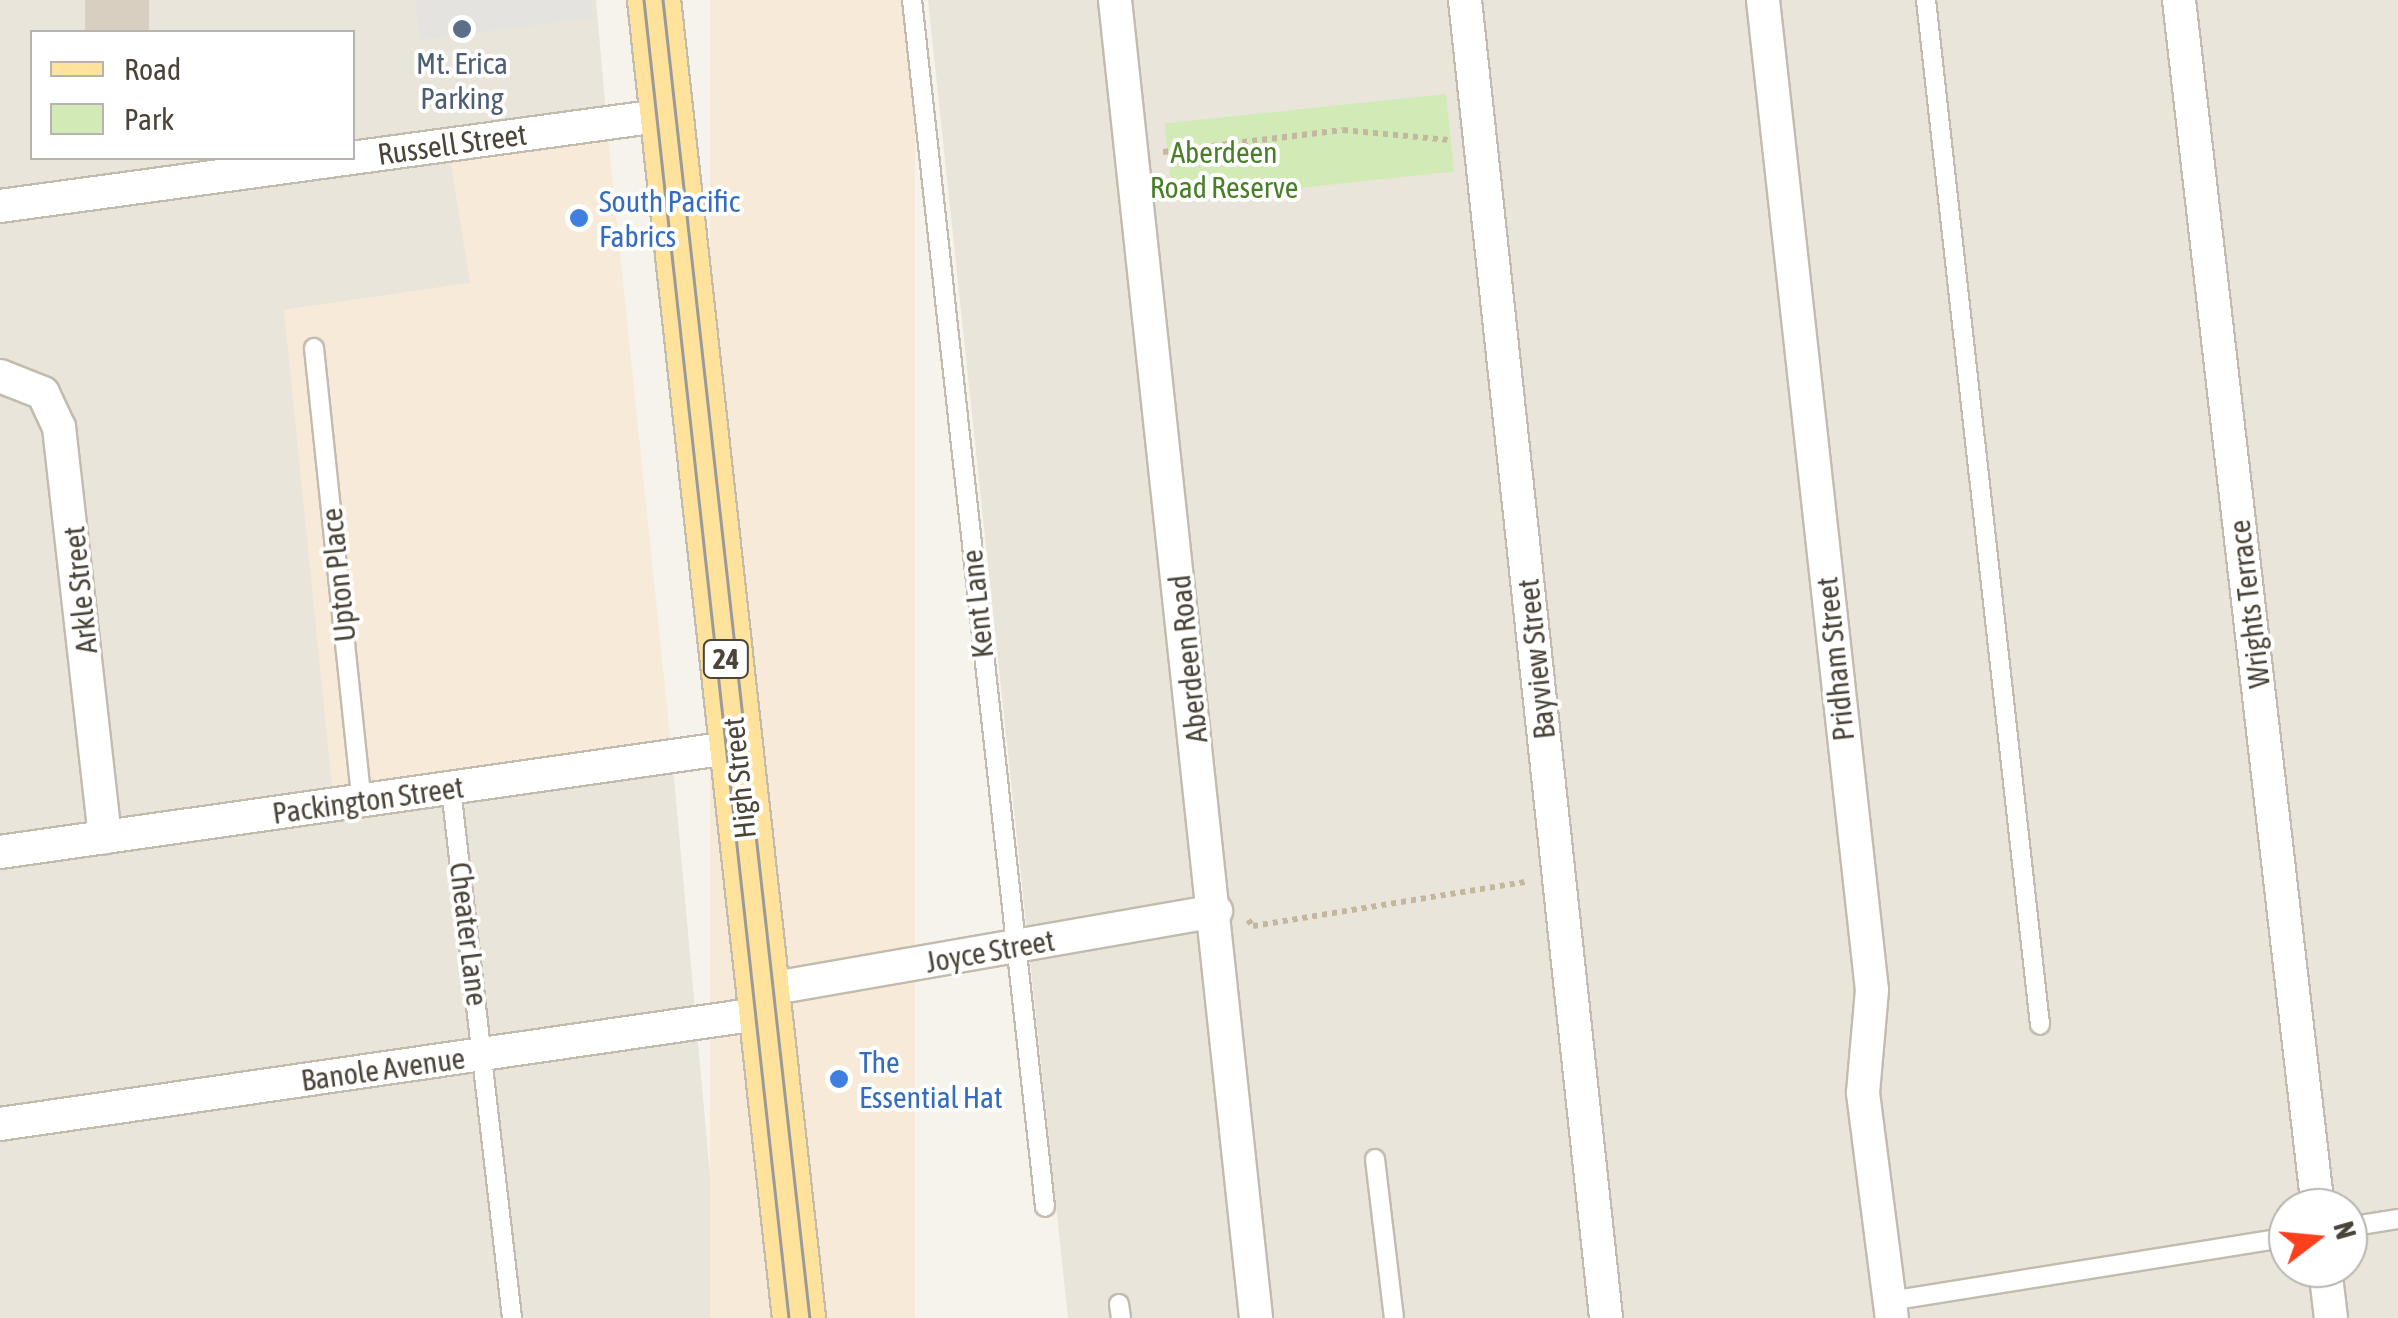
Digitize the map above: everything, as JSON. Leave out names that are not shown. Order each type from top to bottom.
[{"type":"main road","name":"High Street","points":[[654,0],[799,1318]]},
{"type":"street","name":"Aberdeen Road","points":[[1115,0],[1230,913],[1256,1318]]},
{"type":"street","name":"Bayview Street","points":[[1465,0],[1606,1318]]},
{"type":"street","name":"Pridham Street","points":[[1763,0],[1872,990],[1863,1093],[1891,1310]]},
{"type":"street","name":"Wrights Terrace","points":[[2179,0],[2316,1188]]},
{"type":"street","name":"Russell Street","points":[[355,157],[666,115]]},
{"type":"street","name":"Russell Street","points":[[0,206],[337,160]]},
{"type":"street","name":"Arkle Street","points":[[0,376],[43,394],[59,427],[106,837]]},
{"type":"street","name":"Packington Street","points":[[0,852],[736,748]]},
{"type":"street","name":"Joyce Street","points":[[764,1002],[1014,948],[1230,913]]},
{"type":"street","name":"Banole Avenue","points":[[0,1124],[484,1054],[764,1002]]},
{"type":"street","points":[[2328,1288],[2331,1318]]},
{"type":"lane","name":"Kent Lane","points":[[912,0],[1014,948],[1046,1207]]},
{"type":"lane","points":[[1926,0],[2040,1026]]},
{"type":"lane","name":"Upton Place","points":[[314,348],[362,801]]},
{"type":"lane","name":"Cheater Lane","points":[[451,788],[512,1318]]},
{"type":"lane","points":[[1375,1159],[1394,1318]]},
{"type":"lane","points":[[2368,1224],[2398,1219]]},
{"type":"lane","points":[[1891,1310],[2268,1240]]},
{"type":"path","points":[[1168,152],[1344,130],[1451,140]]},
{"type":"path","points":[[1230,913],[1253,926],[1559,876]]},
{"type":"shaded area","points":[[0,0],[596,0],[608,137],[450,151],[471,283],[284,310],[671,745],[723,1318],[0,1318]]},
{"type":"shaded area","name":"Mt. Erica Parking","points":[[415,0],[591,0],[593,18],[420,40]]},
{"type":"shaded area","points":[[710,0],[915,0],[915,1318],[710,1318]]},
{"type":"shaded area","points":[[928,0],[2398,0],[2398,1318],[1068,1318]]},
{"type":"shaded area","points":[[608,137],[671,745],[332,787],[284,310],[470,283],[449,151]]},
{"type":"green space","name":"Aberdeen Road Reserve","points":[[1446,94],[1454,172],[1173,201],[1165,124]]},
{"type":"building","points":[[85,0],[149,0],[149,30],[85,30]]},
{"type":"tram line","points":[[644,0],[789,1318]]},
{"type":"tram line","points":[[663,0],[810,1318]]},
{"type":"place","name":"Mt. Erica Parking","points":[[462,29]]},
{"type":"place","name":"South Pacific Fabrics","points":[[579,218]]},
{"type":"place","name":"The Essential Hat","points":[[839,1079]]}]
